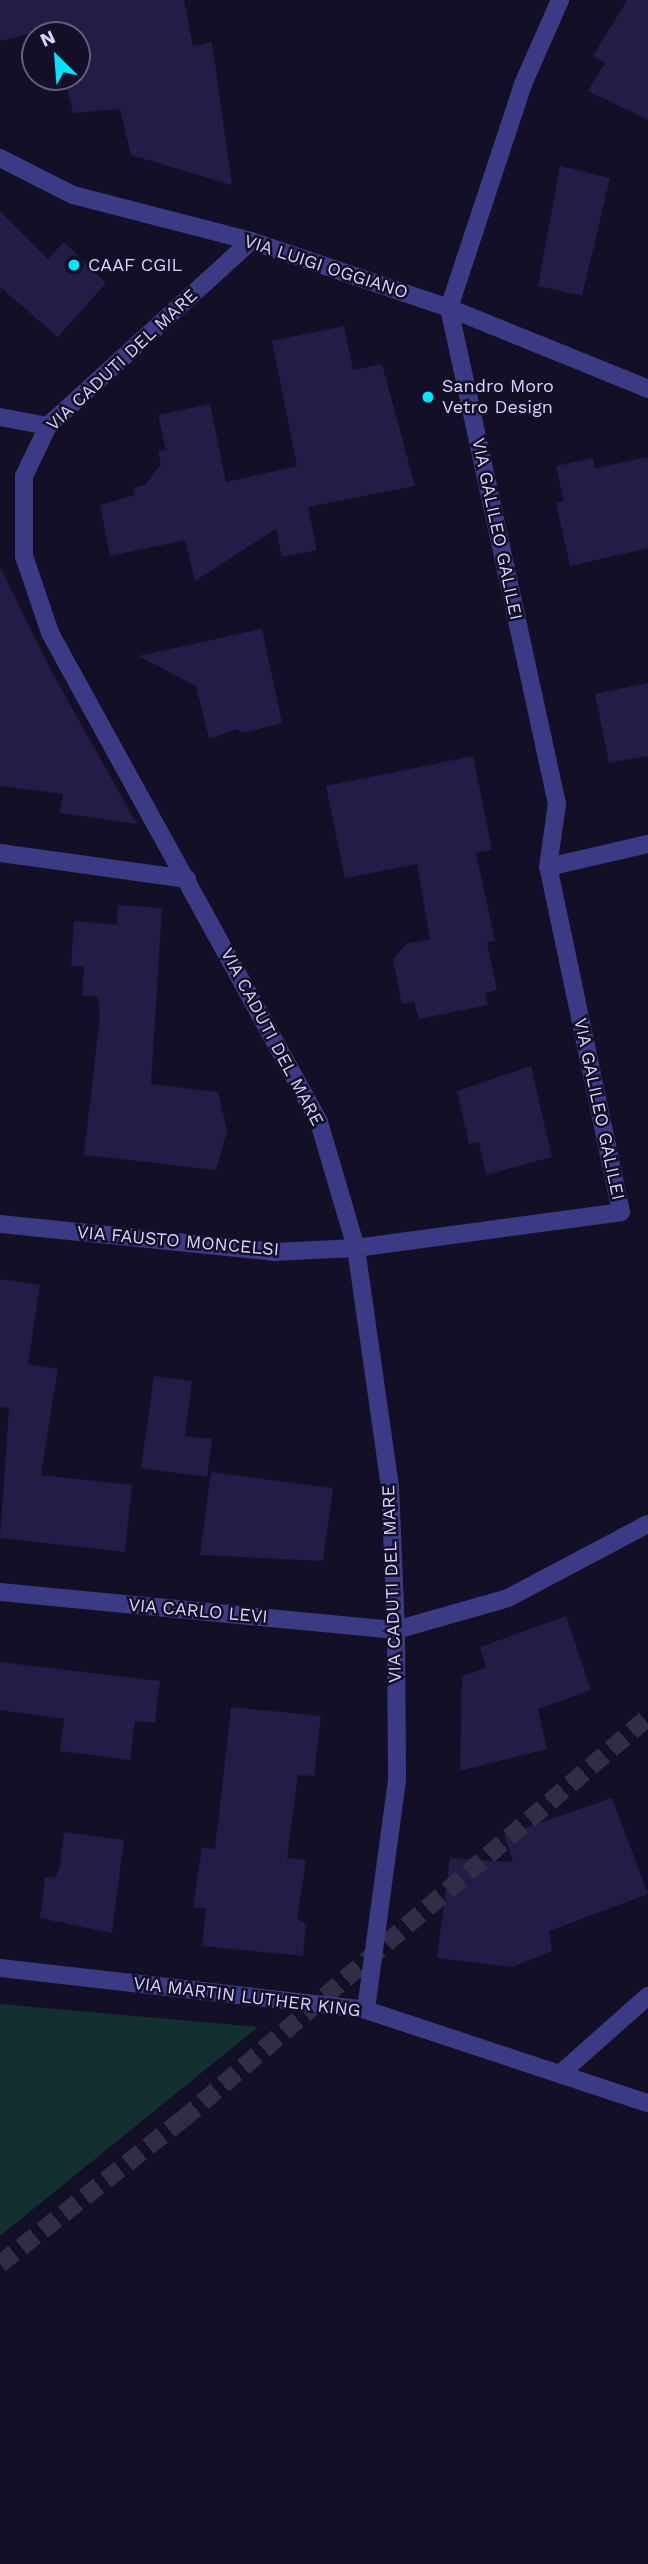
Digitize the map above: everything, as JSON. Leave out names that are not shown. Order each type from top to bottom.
[{"type":"street","points":[[449,308],[523,84],[561,0]]},
{"type":"street","name":"VIA LUIGI OGGIANO","points":[[0,158],[73,195],[251,241],[449,308],[648,389]]},
{"type":"street","name":"VIA CADUTI DEL MARE","points":[[251,241],[48,426],[24,475],[24,556],[50,633],[319,1122],[356,1248],[390,1487],[396,1630],[397,1780],[366,2010]]},
{"type":"street","name":"VIA GALILEO GALILEI","points":[[356,1248],[621,1213],[548,867],[557,804],[449,308]]},
{"type":"street","points":[[0,417],[48,426]]},
{"type":"street","points":[[548,867],[648,844]]},
{"type":"street","points":[[0,853],[187,879]]},
{"type":"street","name":"VIA FAUSTO MONCELSI","points":[[0,1224],[274,1252],[356,1248]]},
{"type":"street","points":[[396,1630],[508,1598],[648,1524]]},
{"type":"street","name":"VIA CARLO LEVI","points":[[0,1592],[396,1630]]},
{"type":"street","name":"VIA MARTIN LUTHER KING","points":[[0,1968],[366,2010],[648,2103]]},
{"type":"street","points":[[560,2074],[648,1996]]},
{"type":"green space","points":[[0,2004],[258,2027],[0,2236]]},
{"type":"building","points":[[0,0],[184,0],[193,46],[212,42],[232,185],[131,155],[120,109],[73,113],[68,91],[91,91],[91,21],[21,21],[21,36],[0,41]]},
{"type":"building","points":[[627,0],[648,0],[648,120],[588,91],[605,63],[593,56]]},
{"type":"building","points":[[560,166],[610,178],[582,296],[538,286]]},
{"type":"building","points":[[0,211],[48,259],[64,242],[106,283],[58,337],[0,287]]},
{"type":"building","points":[[344,326],[353,370],[382,364],[415,486],[308,507],[317,550],[282,557],[276,529],[195,581],[185,540],[110,556],[100,505],[135,495],[133,488],[145,485],[161,464],[158,451],[166,450],[158,415],[210,404],[226,482],[297,466],[272,341]]},
{"type":"building","points":[[648,457],[648,548],[570,566],[556,503],[564,501],[556,466],[593,458],[595,468]]},
{"type":"building","points":[[0,567],[53,674],[137,824],[60,813],[63,794],[0,786]]},
{"type":"building","points":[[262,629],[282,723],[243,733],[237,729],[209,739],[196,686],[138,656]]},
{"type":"building","points":[[648,683],[648,756],[609,763],[595,694]]},
{"type":"building","points":[[473,756],[492,850],[476,853],[495,941],[487,942],[497,990],[485,993],[488,1005],[419,1019],[414,1002],[402,1004],[393,960],[406,944],[430,939],[417,864],[345,878],[326,786]]},
{"type":"building","points":[[118,905],[162,908],[151,1084],[218,1092],[227,1131],[216,1170],[84,1155],[100,1015],[97,996],[82,996],[84,967],[71,966],[74,921],[117,925]]},
{"type":"building","points":[[531,1066],[552,1157],[486,1175],[479,1142],[469,1144],[457,1091]]},
{"type":"building","points":[[0,1279],[40,1285],[28,1364],[58,1369],[41,1475],[132,1485],[125,1552],[0,1538],[9,1408],[0,1407]]},
{"type":"building","points":[[154,1376],[192,1381],[185,1436],[212,1439],[207,1477],[141,1468]]},
{"type":"building","points":[[211,1472],[333,1488],[323,1561],[200,1555]]},
{"type":"building","points":[[566,1616],[591,1690],[538,1709],[547,1749],[460,1771],[462,1676],[486,1668],[480,1647]]},
{"type":"building","points":[[0,1662],[160,1681],[155,1723],[135,1721],[130,1760],[60,1751],[64,1719],[0,1710]]},
{"type":"building","points":[[231,1707],[321,1716],[314,1776],[298,1775],[287,1858],[306,1860],[297,1918],[306,1924],[303,1956],[202,1946],[206,1909],[193,1907],[202,1847],[215,1849]]},
{"type":"building","points":[[612,1798],[648,1894],[549,1931],[552,1951],[512,1967],[437,1958],[450,1858],[513,1862],[504,1835]]},
{"type":"building","points":[[64,1832],[124,1840],[112,1933],[40,1918],[45,1877],[55,1878],[60,1867]]},
{"type":"tunnel","points":[[0,2264],[182,2120],[648,1717]]},
{"type":"place","name":"CAAF CGIL","points":[[74,265]]},
{"type":"place","name":"Sandro Moro Vetro Design","points":[[428,397]]}]
